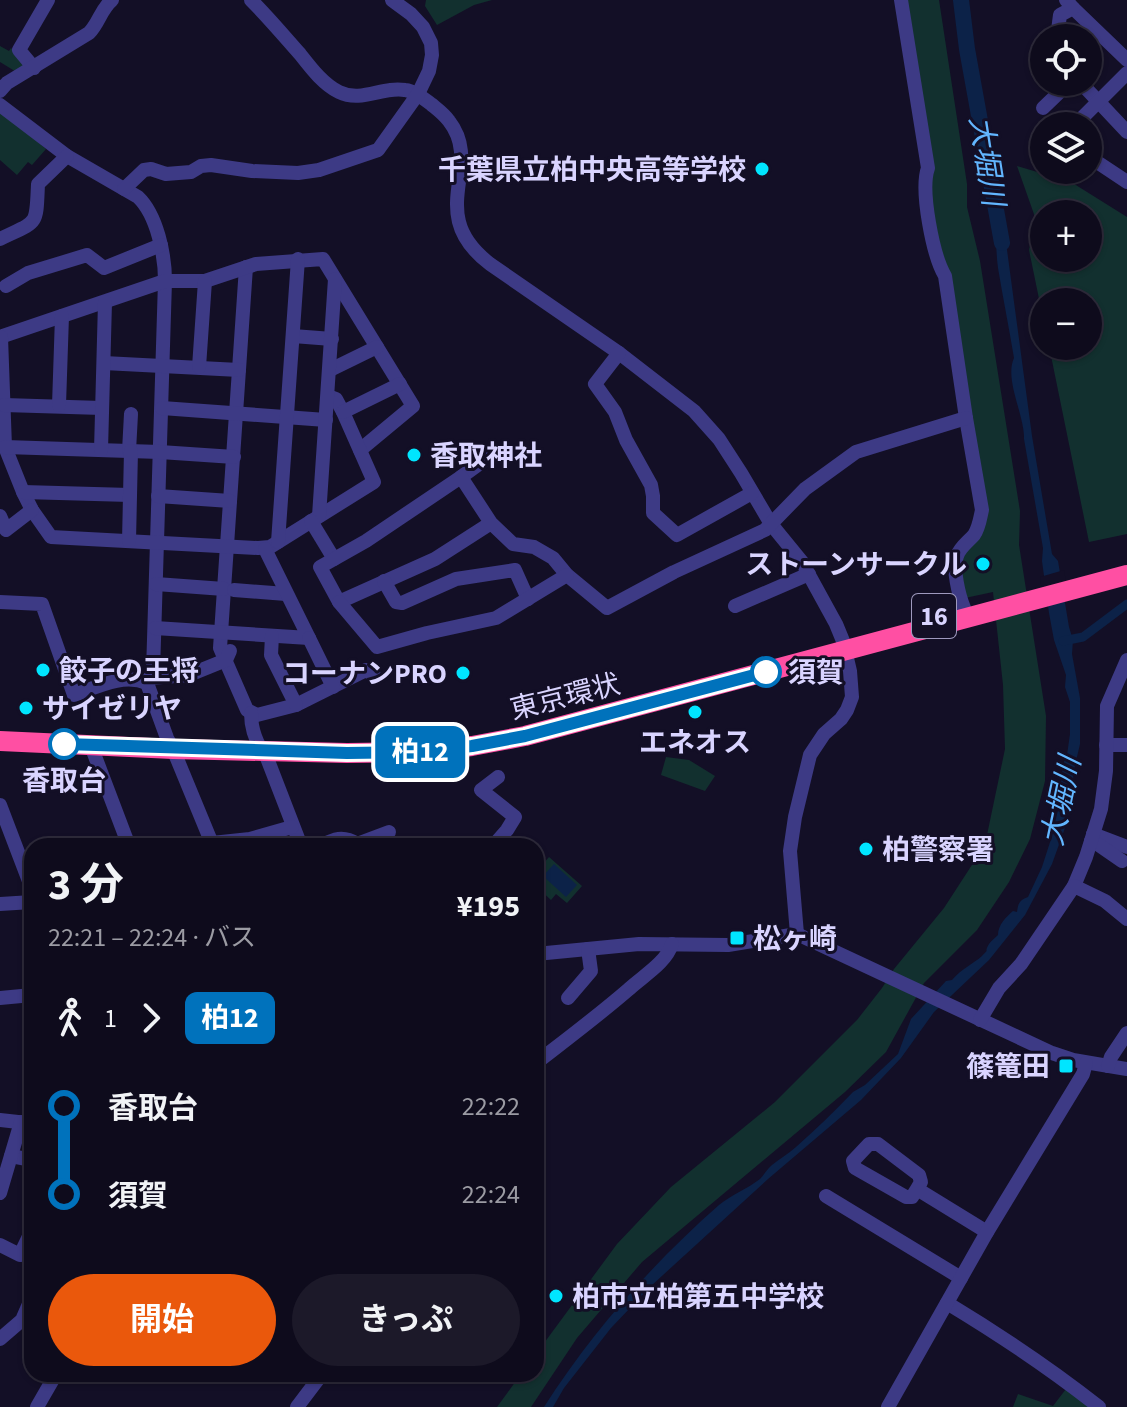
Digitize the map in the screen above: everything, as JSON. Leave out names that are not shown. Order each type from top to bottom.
[{"type":"highway","name":"東京環状","points":[[0,741],[93,745],[258,744],[347,753],[422,752],[472,746],[525,736],[1027,597],[1127,563]]},
{"type":"highway","name":"東京環状","points":[[1081,581],[1127,575]]},
{"type":"highway","name":"東京環状","points":[[844,646],[964,608],[1027,597]]},
{"type":"highway","name":"東京環状","points":[[0,728],[170,743]]},
{"type":"street","points":[[34,68],[19,50],[48,0]]},
{"type":"street","points":[[0,91],[7,83],[89,33],[96,26],[104,7],[112,0]]},
{"type":"street","points":[[251,0],[319,76],[340,93],[357,97],[404,89],[418,94],[451,123],[461,147],[458,220],[469,245],[490,264],[619,353],[694,411],[731,456],[771,524],[809,574],[834,619],[844,646],[852,697],[841,719],[824,734],[810,755],[791,834],[797,934]]},
{"type":"street","points":[[124,189],[144,170],[166,174],[191,172],[211,165],[298,173],[319,170],[378,150],[418,94],[429,71],[431,43],[423,27],[392,0]]},
{"type":"street","points":[[901,0],[928,168],[925,179],[932,236],[945,276],[982,510],[975,534],[957,555],[955,565],[964,608]]},
{"type":"street","points":[[1059,24],[1060,15],[1070,4],[1127,60]]},
{"type":"street","points":[[1088,112],[1127,73]]},
{"type":"street","points":[[1043,108],[1055,96]]},
{"type":"street","points":[[1093,96],[1127,132]]},
{"type":"street","points":[[0,105],[67,156],[138,197],[147,206],[161,245],[165,262],[162,408],[153,672],[148,681],[206,838]]},
{"type":"street","points":[[0,239],[31,224],[37,215],[38,184],[67,156]]},
{"type":"street","points":[[1102,165],[1127,182]]},
{"type":"street","points":[[6,286],[28,273],[87,255],[104,268],[161,245]]},
{"type":"street","points":[[298,259],[287,418],[272,545],[286,594],[333,687]]},
{"type":"street","points":[[328,396],[336,399],[343,412],[374,482],[272,545],[232,547],[51,537],[32,510],[5,447],[0,337],[165,281],[205,281],[251,265],[323,259],[413,406],[360,450]]},
{"type":"street","points":[[232,547],[230,501],[241,414],[239,370],[251,265]]},
{"type":"street","points":[[251,265],[226,632],[230,650],[226,660],[247,710],[257,715],[296,705],[366,670],[374,675]]},
{"type":"street","points":[[334,559],[315,519],[328,396],[335,279]]},
{"type":"street","points":[[199,367],[205,281]]},
{"type":"street","points":[[101,450],[105,302]]},
{"type":"street","points":[[59,405],[62,316]]},
{"type":"street","points":[[293,336],[332,339]]},
{"type":"street","points":[[330,370],[377,347]]},
{"type":"street","points":[[619,353],[595,384],[615,412],[626,440],[651,485],[653,513],[677,535],[752,493]]},
{"type":"street","points":[[104,363],[239,370]]},
{"type":"street","points":[[343,412],[400,384]]},
{"type":"street","points":[[4,405],[102,408]]},
{"type":"street","points":[[162,408],[326,420]]},
{"type":"street","points":[[129,541],[131,414]]},
{"type":"street","points":[[461,477],[491,523],[513,544],[534,547],[553,558],[567,575],[607,608],[674,572],[755,536],[805,489],[856,452],[966,418]]},
{"type":"street","points":[[5,447],[234,457]]},
{"type":"street","points":[[490,456],[396,521],[320,567],[339,602],[377,647],[496,618],[567,575]]},
{"type":"street","points":[[23,492],[130,495]]},
{"type":"street","points":[[158,496],[230,501]]},
{"type":"street","points":[[0,516],[6,530],[32,510]]},
{"type":"street","points":[[339,602],[435,559],[491,523]]},
{"type":"street","points":[[384,581],[396,602],[402,603],[456,579],[515,570],[528,599]]},
{"type":"street","points":[[735,606],[809,574]]},
{"type":"street","points":[[156,584],[286,594]]},
{"type":"street","points":[[0,602],[42,604],[74,695],[115,681],[148,681],[189,675],[226,660]]},
{"type":"street","points":[[155,628],[309,638]]},
{"type":"street","points":[[272,636],[271,655],[296,705]]},
{"type":"street","points":[[980,1020],[999,988],[1021,964],[1074,886],[1101,809],[1106,771],[1107,706],[1127,660]]},
{"type":"street","points":[[251,713],[258,744],[267,758],[297,838]]},
{"type":"street","points":[[93,745],[126,838]]},
{"type":"street","points":[[1106,745],[1127,745]]},
{"type":"street","points":[[498,777],[481,790],[515,817],[500,838]]},
{"type":"street","points":[[0,805],[24,868]]},
{"type":"street","points":[[264,838],[292,827]]},
{"type":"street","points":[[374,838],[389,832]]},
{"type":"street","points":[[1092,837],[1096,843],[1124,854]]},
{"type":"street","points":[[1074,886],[1105,901],[1127,919]]},
{"type":"street","points":[[0,904],[24,902]]},
{"type":"street","points":[[544,953],[622,945],[728,945],[797,934],[1052,1053],[1086,1063],[1127,1069]]},
{"type":"street","points":[[544,1057],[654,968],[672,944]]},
{"type":"street","points":[[568,998],[591,971],[588,949]]},
{"type":"street","points":[[0,998],[24,996]]},
{"type":"street","points":[[1108,1066],[1127,1033]]},
{"type":"street","points":[[888,1407],[987,1232],[1083,1074],[1086,1063]]},
{"type":"street","points":[[0,1120],[24,1123]]},
{"type":"street","points":[[0,1193],[11,1156],[24,1131]]},
{"type":"street","points":[[869,1144],[878,1144],[919,1175],[921,1182],[917,1189],[912,1197],[906,1197],[855,1168],[853,1161],[869,1144]]},
{"type":"street","points":[[11,1156],[24,1158]]},
{"type":"street","points":[[917,1189],[987,1232]]},
{"type":"street","points":[[826,1196],[961,1278]]},
{"type":"street","points":[[0,1245],[20,1255],[24,1247]]},
{"type":"street","points":[[947,1303],[1034,1357],[1099,1407]]},
{"type":"street","points":[[0,1339],[24,1315]]},
{"type":"street","points":[[37,1407],[51,1382]]},
{"type":"street","points":[[297,1407],[316,1382]]},
{"type":"green space","points":[[426,0],[492,0],[474,5],[437,25],[425,6]]},
{"type":"green space","points":[[904,0],[939,0],[967,184],[967,207],[980,261],[1020,511],[1019,545],[1046,716],[1045,781],[1030,839],[1009,882],[977,930],[924,983],[886,1052],[845,1092],[642,1262],[577,1338],[531,1407],[497,1407],[515,1382],[544,1382],[544,1343],[617,1244],[671,1187],[775,1102],[857,1020],[944,908],[981,851],[1005,749],[1003,685],[993,592],[965,598],[958,565],[980,531]]},
{"type":"green space","points":[[0,46],[9,51],[11,48],[26,63],[18,73],[0,62]]},
{"type":"green space","points":[[0,109],[46,149],[32,165],[28,162],[17,175],[0,160]]},
{"type":"green space","points":[[1017,166],[1030,170],[1030,184],[1074,184],[1100,200],[1030,200],[1030,203]]},
{"type":"green space","points":[[1102,201],[1127,217],[1127,534],[1089,542],[1052,360],[1102,360],[1102,288],[1037,288],[1034,272],[1102,272]]},
{"type":"green space","points":[[666,757],[689,760],[715,776],[705,791],[661,775]]},
{"type":"green space","points":[[549,857],[582,886],[567,903],[556,894],[551,900],[544,893],[544,863]]},
{"type":"green space","points":[[1066,1389],[1090,1407],[1013,1407],[1018,1394],[1053,1406]]},
{"type":"water","points":[[1003,220],[1032,436],[1052,554],[1058,561],[1073,640],[1072,654],[1080,698],[1080,744],[1073,774],[1074,790],[1052,864],[1025,915],[989,960],[934,1012],[901,1058],[861,1100],[768,1179],[651,1286],[611,1328],[553,1407],[544,1407],[582,1352],[624,1300],[670,1251],[719,1205],[760,1179],[898,1054],[911,1019],[946,981],[952,980],[986,952],[1003,922],[1013,911],[1017,912],[1020,903],[1028,897],[1042,867],[1058,811],[1070,734],[1070,702],[1049,613],[1043,548],[1011,377],[1014,358],[996,251],[996,222]]},
{"type":"water","points":[[554,864],[577,885],[566,897],[544,875]]},
{"type":"pier","points":[[1064,570],[1069,600],[1044,607],[1040,577]]},
{"type":"waterway","name":"大堀川","points":[[961,0],[1002,243]]},
{"type":"waterway","points":[[1063,641],[1083,637],[1127,604]]},
{"type":"bus line","name":"柏12","points":[[64,744],[347,753],[422,752],[525,736],[766,672]]},
{"type":"place","name":"千葉県立柏中央高等学校","points":[[762,169]]},
{"type":"place","name":"香取神社","points":[[414,455]]},
{"type":"place","name":"ストーンサークル","points":[[983,564]]},
{"type":"place","name":"餃子の王将","points":[[43,670]]},
{"type":"place","name":"須賀","points":[[766,672]]},
{"type":"place","name":"コーナンPRO","points":[[463,673]]},
{"type":"place","name":"サイゼリヤ","points":[[26,708]]},
{"type":"place","name":"エネオス","points":[[695,712]]},
{"type":"place","name":"香取台","points":[[64,744]]},
{"type":"place","name":"柏警察署","points":[[866,849]]},
{"type":"place","name":"松ヶ崎","points":[[737,938]]},
{"type":"place","name":"篠篭田","points":[[1066,1066]]},
{"type":"place","name":"柏市立柏第五中学校","points":[[556,1296]]}]
